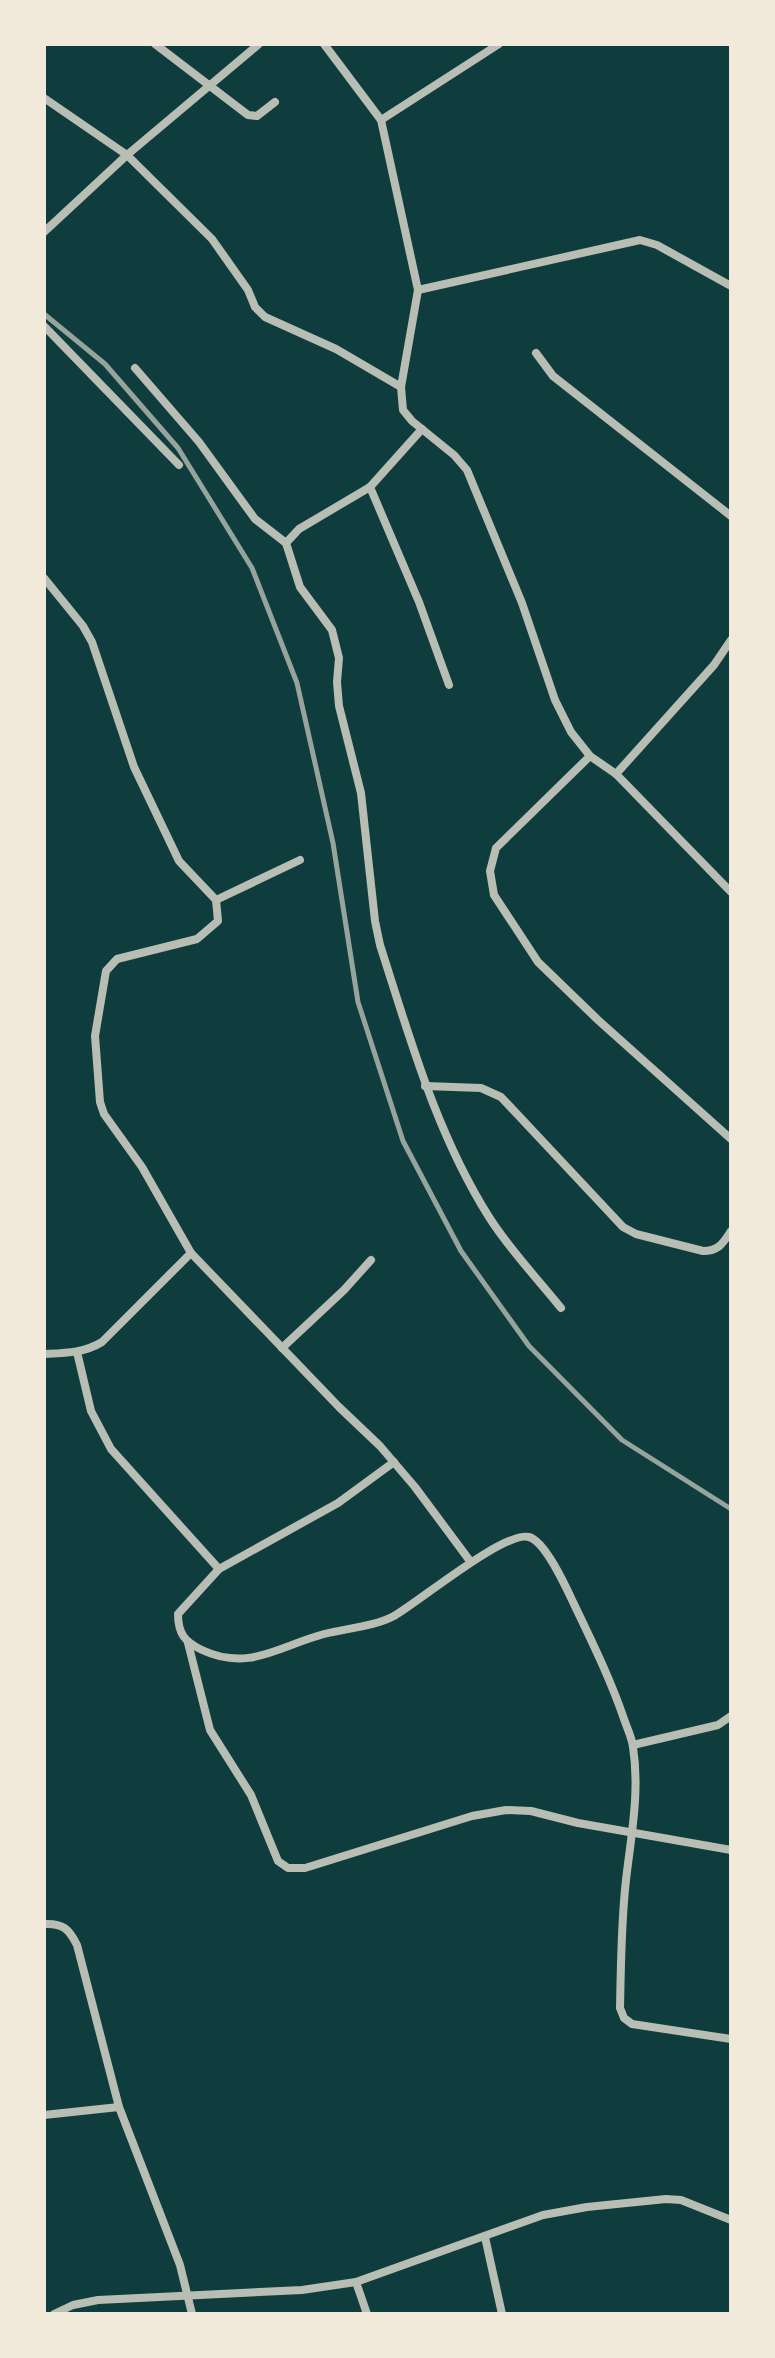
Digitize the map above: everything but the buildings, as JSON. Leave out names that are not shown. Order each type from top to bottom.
[{"type":"street","points":[[155,44],[248,115],[257,116],[275,102]]},
{"type":"street","points":[[44,232],[127,155],[259,44]]},
{"type":"street","points":[[324,44],[381,120],[418,290],[401,387],[403,410],[467,470],[522,603],[555,700],[571,732],[590,756],[616,774],[731,892]]},
{"type":"street","points":[[381,120],[499,44]]},
{"type":"street","points":[[44,98],[127,155],[212,239],[248,290],[255,307],[265,317],[336,349],[401,387]]},
{"type":"street","points":[[418,290],[640,240],[657,245],[731,286]]},
{"type":"street","points":[[44,326],[179,465]]},
{"type":"street","points":[[536,353],[553,376],[731,516]]},
{"type":"street","points":[[135,368],[199,442],[255,519],[286,543],[300,587],[332,630],[339,658],[339,706],[361,793],[375,921],[425,1086],[439,1122],[490,1219],[561,1308]]},
{"type":"street","points":[[286,543],[299,529],[370,487],[422,429]]},
{"type":"street","points":[[370,487],[419,602],[449,685]]},
{"type":"street","points":[[44,578],[92,642],[134,767],[179,861],[216,900],[218,921],[197,939],[117,959],[106,971],[95,1036],[100,1102],[104,1114],[142,1167],[191,1253],[394,1462],[470,1561]]},
{"type":"street","points":[[44,599],[54,594]]},
{"type":"street","points":[[616,774],[714,665],[731,640]]},
{"type":"street","points":[[590,756],[496,848],[490,871],[494,895],[538,962],[731,1139]]},
{"type":"street","points":[[216,900],[300,860]]},
{"type":"street","points":[[425,1086],[481,1088],[501,1097],[623,1227],[636,1234],[713,1251],[721,1247],[731,1231]]},
{"type":"street","points":[[44,1354],[77,1352],[102,1342],[191,1253]]},
{"type":"street","points":[[282,1348],[371,1260]]},
{"type":"street","points":[[77,1352],[91,1411],[111,1449],[219,1569]]},
{"type":"street","points":[[394,1462],[338,1503],[219,1569],[178,1614],[178,1627],[188,1643],[210,1730],[251,1795],[278,1861],[288,1868],[305,1868],[472,1816],[506,1810],[531,1811],[578,1823],[731,1850]]},
{"type":"street","points":[[188,1643],[225,1659],[249,1660],[320,1635],[380,1622],[441,1585],[470,1561],[518,1538],[528,1537],[537,1542],[562,1579],[612,1688],[633,1745],[636,1795],[621,1940],[620,2008],[624,2018],[632,2024],[731,2039]]},
{"type":"street","points":[[633,1745],[718,1725],[731,1716]]},
{"type":"street","points":[[44,1924],[60,1924],[71,1932],[77,1945],[119,2107],[180,2265],[192,2314]]},
{"type":"street","points":[[44,2115],[119,2107]]},
{"type":"street","points":[[54,2314],[73,2305],[98,2300],[302,2290],[356,2282],[543,2215],[638,2200],[681,2200],[731,2220]]},
{"type":"street","points":[[485,2237],[502,2314]]},
{"type":"street","points":[[356,2282],[367,2314]]},
{"type":"railway","points":[[44,314],[105,364],[178,448],[252,568],[297,683],[333,843],[358,1002],[403,1141],[461,1251],[529,1346],[622,1440],[731,1509]]}]
